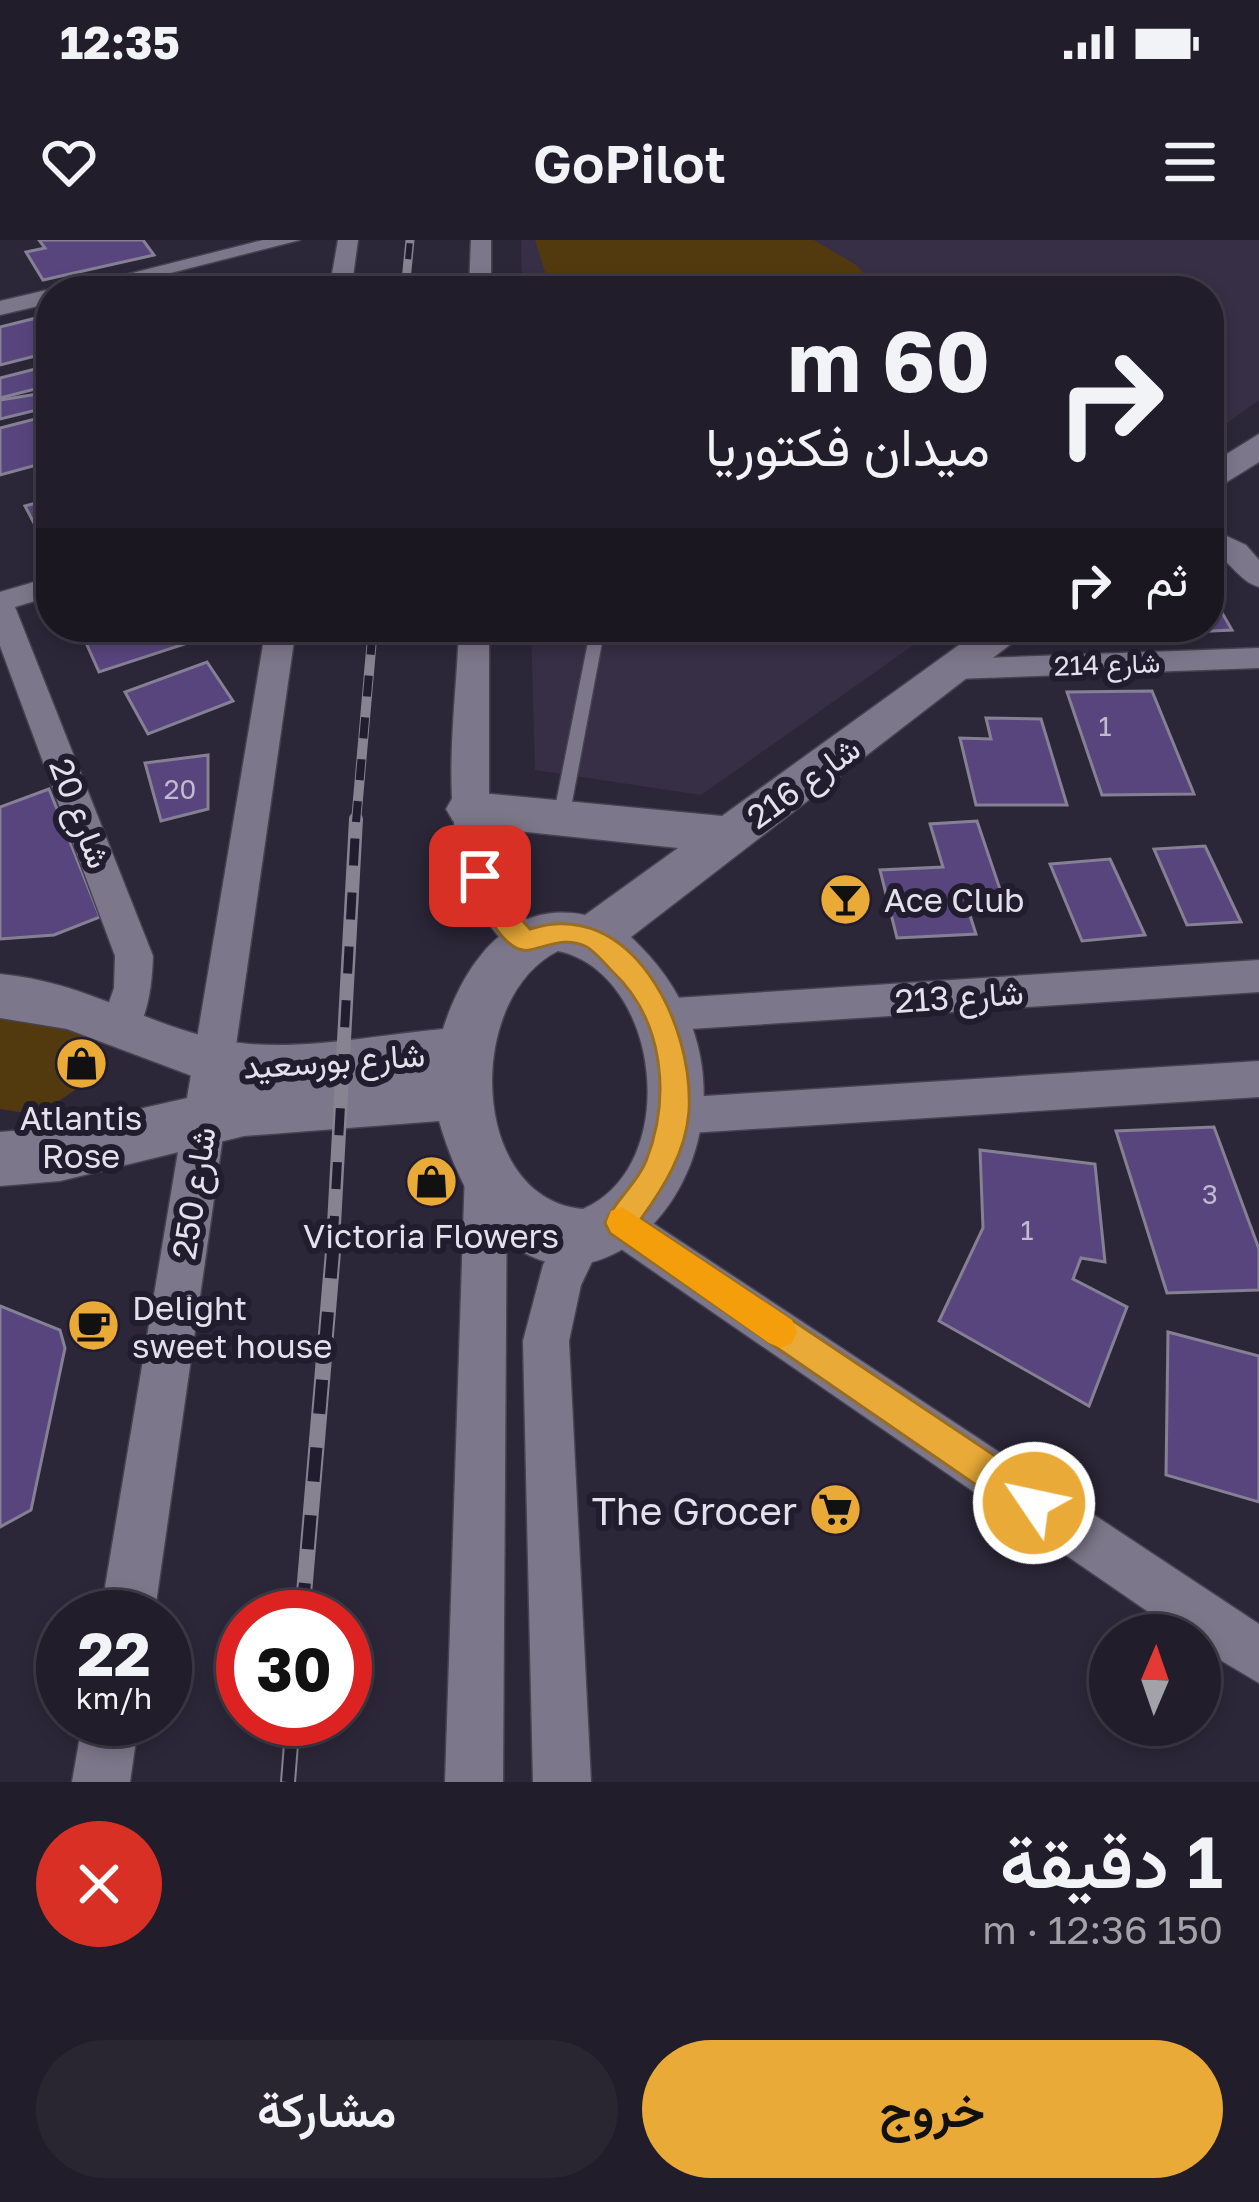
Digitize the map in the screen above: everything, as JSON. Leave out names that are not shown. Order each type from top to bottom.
[{"type":"main road","points":[[1224,471],[1259,445]]},
{"type":"main road","name":"شارع 216","points":[[593,937],[992,642]]},
{"type":"main road","points":[[470,809],[730,835]]},
{"type":"main road","points":[[557,931],[593,937],[631,972],[659,1015],[674,1064],[674,1116],[657,1172],[600,1232],[534,1224],[497,1190],[486,1170],[464,1072],[487,988],[525,941],[557,931]]},
{"type":"main road","name":"شارع بورسعيد","points":[[0,996],[26,997],[122,1023],[209,1092]]},
{"type":"main road","name":"شارع بورسعيد","points":[[0,1159],[60,1154],[209,1092],[464,1072]]},
{"type":"street","points":[[158,240],[187,276]]},
{"type":"street","points":[[136,276],[290,240]]},
{"type":"street","points":[[342,276],[348,240]]},
{"type":"street","points":[[480,276],[481,240]]},
{"type":"street","points":[[0,308],[36,300]]},
{"type":"street","points":[[1224,544],[1236,550],[1259,578]]},
{"type":"street","points":[[0,604],[36,591]]},
{"type":"street","name":"شارع 20","points":[[0,604],[134,956],[134,988],[122,1023]]},
{"type":"street","name":"شارع 250","points":[[131,1590],[278,642]]},
{"type":"street","points":[[474,642],[471,842],[480,876],[498,910],[525,941]]},
{"type":"street","name":"شارع 214","points":[[955,670],[1259,658]]},
{"type":"street","name":"شارع 213","points":[[659,1015],[1259,976]]},
{"type":"street","points":[[674,1116],[1259,1079]]},
{"type":"street","points":[[474,1782],[486,1170]]},
{"type":"street","points":[[562,1782],[546,1341],[559,1281],[600,1232],[1259,1656]]},
{"type":"street","points":[[101,1782],[107,1746]]},
{"type":"lane","points":[[561,818],[595,642]]},
{"type":"shaded area","points":[[521,240],[1259,240],[1259,400],[1224,425],[1224,276],[522,276]]},
{"type":"shaded area","points":[[535,240],[814,240],[866,276],[546,276]]},
{"type":"shaded area","points":[[531,642],[918,642],[701,795],[535,770]]},
{"type":"shaded area","points":[[0,1011],[70,1019],[98,1049],[87,1082],[38,1115],[0,1109]]},
{"type":"building","points":[[39,240],[143,240],[154,255],[61,276],[41,276],[26,252],[45,248]]},
{"type":"building","points":[[36,318],[36,356],[0,365],[0,327]]},
{"type":"building","points":[[36,369],[36,389],[0,398],[0,378]]},
{"type":"building","points":[[36,394],[36,410],[0,419],[0,400]]},
{"type":"building","points":[[36,419],[36,465],[0,475],[0,428]]},
{"type":"building","points":[[36,503],[36,527],[25,506]]},
{"type":"building","points":[[86,642],[191,642],[99,672]]},
{"type":"building","points":[[207,662],[233,701],[148,734],[125,692]]},
{"type":"building","points":[[1152,691],[1194,794],[1102,795],[1067,692]]},
{"type":"building","points":[[986,718],[1041,719],[1067,805],[976,805],[960,738],[991,739]]},
{"type":"building","points":[[208,755],[208,809],[161,821],[145,763]]},
{"type":"building","points":[[49,789],[100,917],[54,935],[0,939],[0,807]]},
{"type":"building","points":[[977,821],[1004,901],[966,903],[976,934],[897,938],[880,870],[943,867],[930,824]]},
{"type":"building","points":[[1205,846],[1241,922],[1187,925],[1154,849]]},
{"type":"building","points":[[1110,859],[1145,935],[1082,941],[1050,864]]},
{"type":"building","points":[[1214,1127],[1259,1249],[1259,1290],[1167,1293],[1116,1131]]},
{"type":"building","points":[[980,1150],[1095,1164],[1105,1262],[1081,1258],[1073,1279],[1127,1307],[1089,1406],[939,1321],[983,1228]]},
{"type":"building","points":[[0,1306],[60,1330],[65,1348],[31,1510],[0,1527]]},
{"type":"building","points":[[1168,1332],[1259,1356],[1259,1502],[1166,1475]]},
{"type":"railway","points":[[406,276],[410,240]]},
{"type":"railway","points":[[356,822],[372,642]]},
{"type":"railway","points":[[333,1243],[356,819]]},
{"type":"railway","points":[[304,1590],[334,1240]]},
{"type":"railway","points":[[288,1782],[291,1746]]},
{"type":"slow traffic","points":[[622,1221],[781,1332]]},
{"type":"place","name":"Ace Club","points":[[845,899]]},
{"type":"place","name":"Atlantis Rose","points":[[81,1063]]},
{"type":"place","name":"Victoria Flowers","points":[[431,1181]]},
{"type":"place","name":"Delight sweet house","points":[[93,1326]]},
{"type":"place","name":"The Grocer","points":[[836,1510]]},
{"type":"route","points":[[480,876],[498,910],[525,941],[557,931],[593,937],[631,972],[659,1015],[674,1064],[674,1116],[657,1172],[621,1223],[1034,1503]]}]
